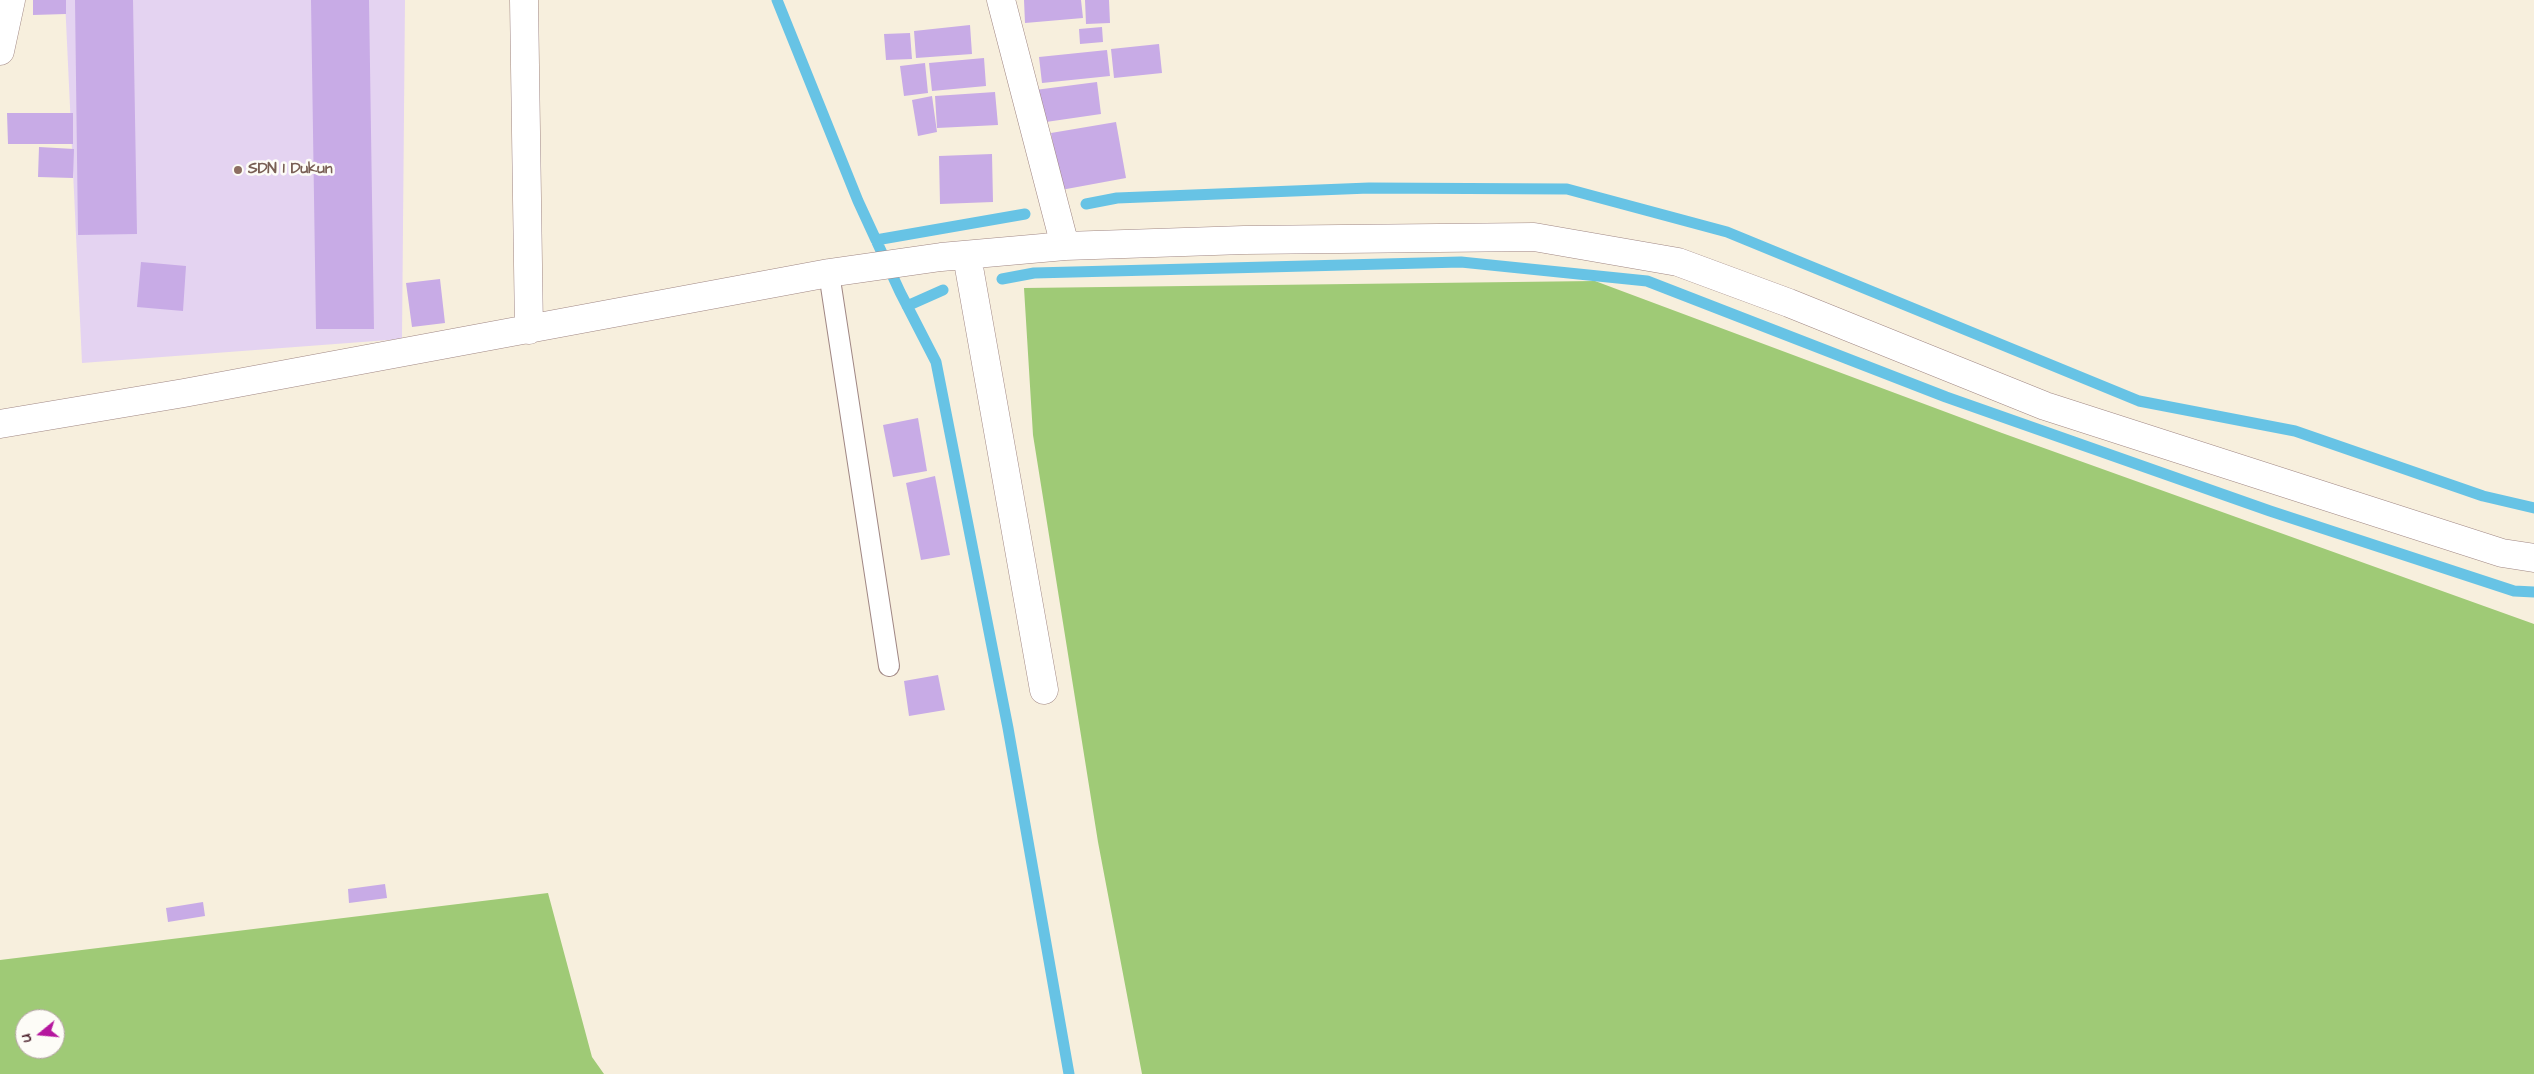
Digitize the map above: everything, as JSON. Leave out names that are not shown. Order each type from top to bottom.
[{"type":"street","points":[[0,50],[11,0]]},
{"type":"street","points":[[524,0],[529,330]]},
{"type":"street","points":[[1001,0],[1065,246]]},
{"type":"street","points":[[0,424],[184,393],[828,273],[954,257],[1065,246],[1244,240],[1534,237],[1678,262],[1789,303],[2045,406],[2502,553],[2534,558]]},
{"type":"street","points":[[954,257],[1044,690]]},
{"type":"lane","points":[[828,273],[889,666]]},
{"type":"shaded area","name":"SDN 1 Dukun","points":[[65,0],[405,0],[402,339],[82,363]]},
{"type":"green space","points":[[1595,281],[2002,433],[2534,624],[2534,1074],[1142,1074],[1098,842],[1033,435],[1024,288]]},
{"type":"green space","points":[[548,893],[592,1057],[604,1074],[0,1074],[0,960]]},
{"type":"building","points":[[33,0],[66,0],[66,14],[33,15]]},
{"type":"building","points":[[75,0],[133,0],[137,234],[78,235]]},
{"type":"building","points":[[311,0],[369,0],[374,329],[316,329]]},
{"type":"building","points":[[1024,0],[1081,0],[1083,18],[1025,23]]},
{"type":"building","points":[[1085,0],[1109,0],[1110,23],[1086,24]]},
{"type":"building","points":[[970,25],[972,54],[916,58],[914,31]]},
{"type":"building","points":[[1102,27],[1103,42],[1080,44],[1079,29]]},
{"type":"building","points":[[910,33],[912,59],[886,60],[884,34]]},
{"type":"building","points":[[1159,44],[1162,73],[1114,78],[1111,49]]},
{"type":"building","points":[[1107,50],[1110,76],[1042,83],[1039,57]]},
{"type":"building","points":[[984,58],[986,86],[932,91],[929,63]]},
{"type":"building","points":[[925,63],[928,93],[904,96],[900,66]]},
{"type":"building","points":[[1097,82],[1101,114],[1039,123],[1035,90]]},
{"type":"building","points":[[995,92],[998,125],[937,128],[935,96]]},
{"type":"building","points":[[932,96],[937,132],[918,136],[912,100]]},
{"type":"building","points":[[7,113],[73,113],[73,144],[8,144]]},
{"type":"building","points":[[1116,122],[1126,178],[1061,190],[1051,133]]},
{"type":"building","points":[[39,147],[74,149],[73,178],[38,177]]},
{"type":"building","points":[[992,154],[993,202],[940,204],[939,156]]},
{"type":"building","points":[[141,262],[186,266],[183,311],[137,307]]},
{"type":"building","points":[[440,279],[445,323],[412,327],[406,283]]},
{"type":"building","points":[[918,418],[927,471],[893,477],[883,425]]},
{"type":"building","points":[[935,476],[950,555],[921,560],[906,483]]},
{"type":"building","points":[[938,675],[945,710],[909,716],[904,681]]},
{"type":"building","points":[[385,884],[387,898],[349,903],[348,889]]},
{"type":"building","points":[[203,902],[205,916],[168,922],[166,908]]},
{"type":"waterway","points":[[777,0],[858,201],[900,292],[936,362],[1008,728],[1069,1074]]},
{"type":"waterway","points":[[1086,204],[1117,198],[1369,188],[1567,189],[1727,232],[2139,401],[2295,431],[2483,496],[2534,508]]},
{"type":"waterway","points":[[876,240],[1025,214]]},
{"type":"waterway","points":[[1002,279],[1034,273],[1461,262],[1647,281],[1946,397],[2270,511],[2514,591],[2534,592]]},
{"type":"waterway","points":[[907,306],[943,290]]},
{"type":"place","name":"SDN 1 Dukun","points":[[238,170]]}]
